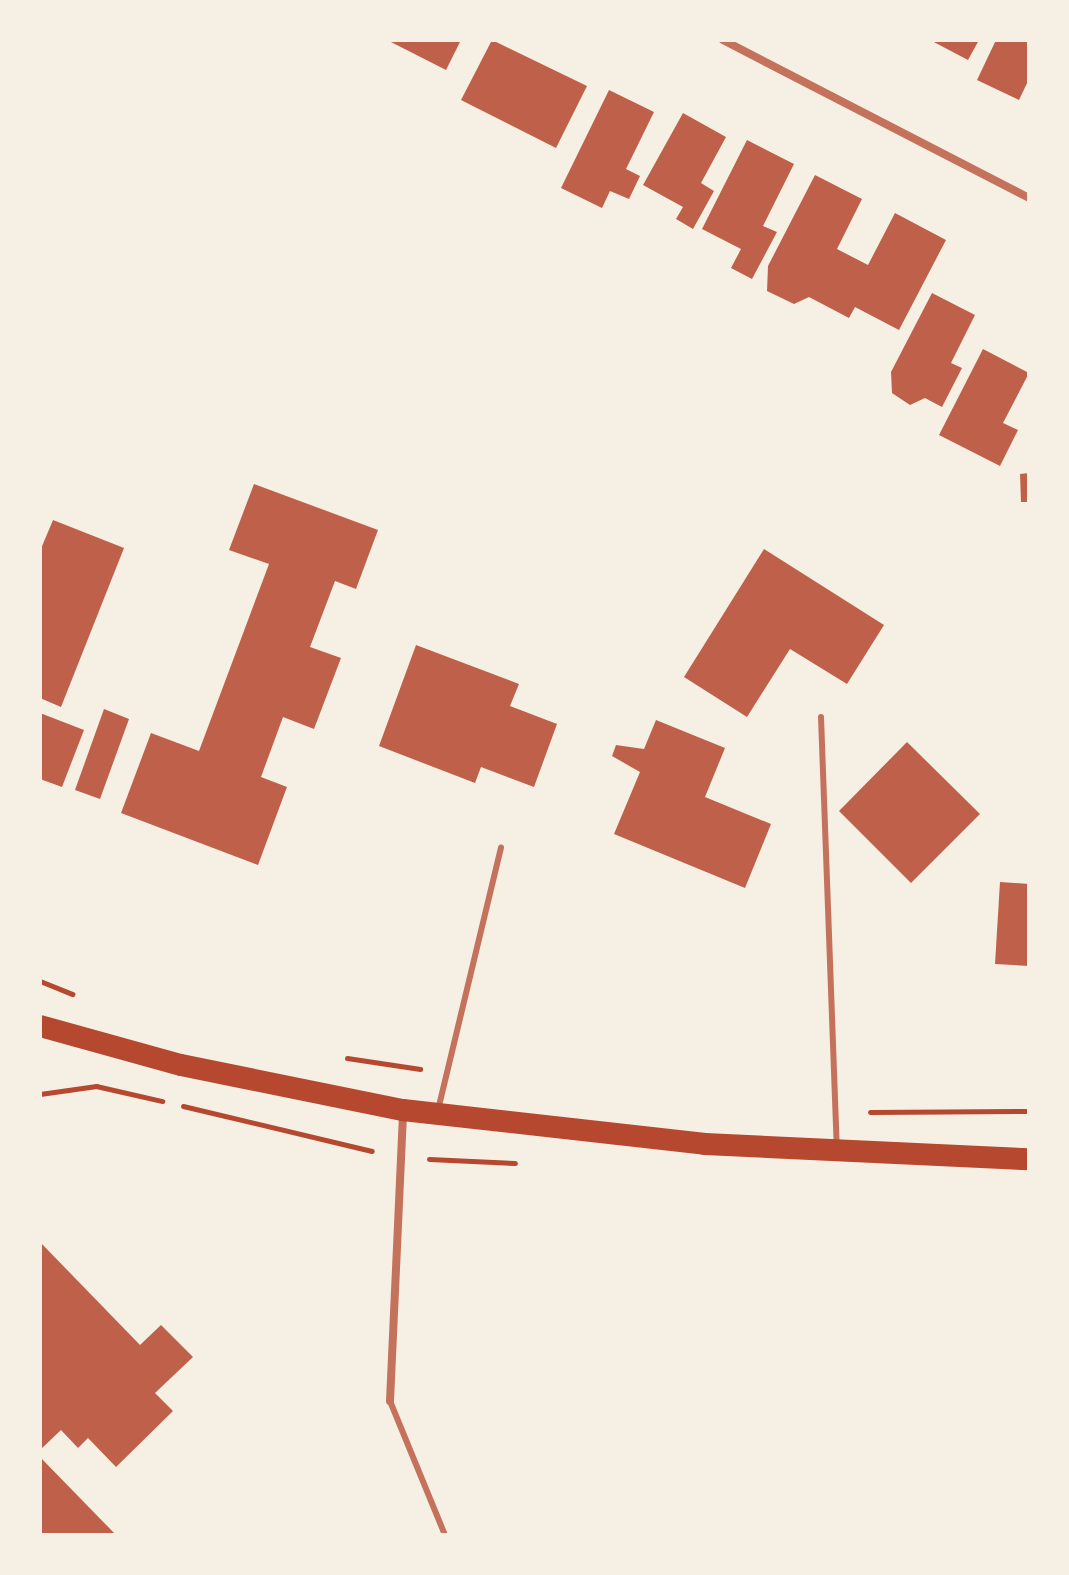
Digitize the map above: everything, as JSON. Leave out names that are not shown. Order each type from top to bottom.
[{"type":"highway","points":[[40,1026],[181,1065],[403,1110],[705,1144],[1029,1159]]},
{"type":"street","points":[[723,40],[1029,198]]},
{"type":"street","points":[[390,1401],[403,1110]]},
{"type":"lane","points":[[821,717],[838,1112],[837,1150]]},
{"type":"lane","points":[[437,1113],[501,847]]},
{"type":"lane","points":[[390,1401],[445,1535]]},
{"type":"path","points":[[40,981],[81,997]]},
{"type":"path","points":[[331,1055],[446,1073]]},
{"type":"path","points":[[838,1112],[1029,1111]]},
{"type":"building","points":[[387,40],[461,40],[446,70]]},
{"type":"building","points":[[492,40],[587,86],[556,148],[461,100]]},
{"type":"building","points":[[930,40],[979,40],[968,60]]},
{"type":"building","points":[[996,40],[1029,40],[1029,79],[1019,100],[977,80]]},
{"type":"building","points":[[609,90],[654,112],[626,169],[640,176],[629,199],[610,191],[602,208],[561,188]]},
{"type":"building","points":[[683,113],[726,137],[701,183],[714,191],[693,229],[676,219],[683,207],[643,185]]},
{"type":"building","points":[[747,140],[794,164],[763,226],[777,232],[752,279],[731,268],[741,249],[702,229]]},
{"type":"building","points":[[815,175],[862,199],[837,249],[868,265],[895,213],[946,240],[899,330],[855,307],[849,318],[809,297],[794,304],[767,291],[768,266]]},
{"type":"building","points":[[932,293],[975,315],[951,363],[962,368],[942,407],[925,398],[910,405],[892,393],[891,372]]},
{"type":"building","points":[[983,349],[1029,373],[1003,423],[1018,430],[1000,466],[939,435]]},
{"type":"building","points":[[1029,473],[1029,502],[1021,502],[1020,474]]},
{"type":"building","points":[[254,484],[378,530],[356,589],[335,581],[310,647],[341,658],[314,729],[283,717],[261,777],[287,787],[258,865],[121,813],[151,733],[199,751],[269,564],[229,550]]},
{"type":"building","points":[[53,520],[124,548],[61,707],[40,698],[40,551]]},
{"type":"building","points":[[764,549],[884,625],[847,684],[790,649],[747,717],[684,677]]},
{"type":"building","points":[[416,645],[519,684],[510,706],[557,724],[534,787],[481,767],[475,783],[379,746]]},
{"type":"building","points":[[104,709],[129,719],[100,799],[75,790]]},
{"type":"building","points":[[40,713],[84,730],[62,787],[40,779]]},
{"type":"building","points":[[656,720],[725,748],[705,797],[771,824],[745,888],[614,834],[640,772],[612,756],[616,745],[644,749]]},
{"type":"building","points":[[907,742],[980,814],[911,883],[839,811]]},
{"type":"building","points":[[1000,882],[1029,884],[1029,966],[995,964]]},
{"type":"building","points":[[40,1242],[140,1345],[161,1325],[193,1357],[155,1393],[173,1411],[116,1467],[88,1438],[78,1448],[61,1430],[40,1450]]},
{"type":"building","points":[[40,1457],[116,1535],[40,1535]]}]
